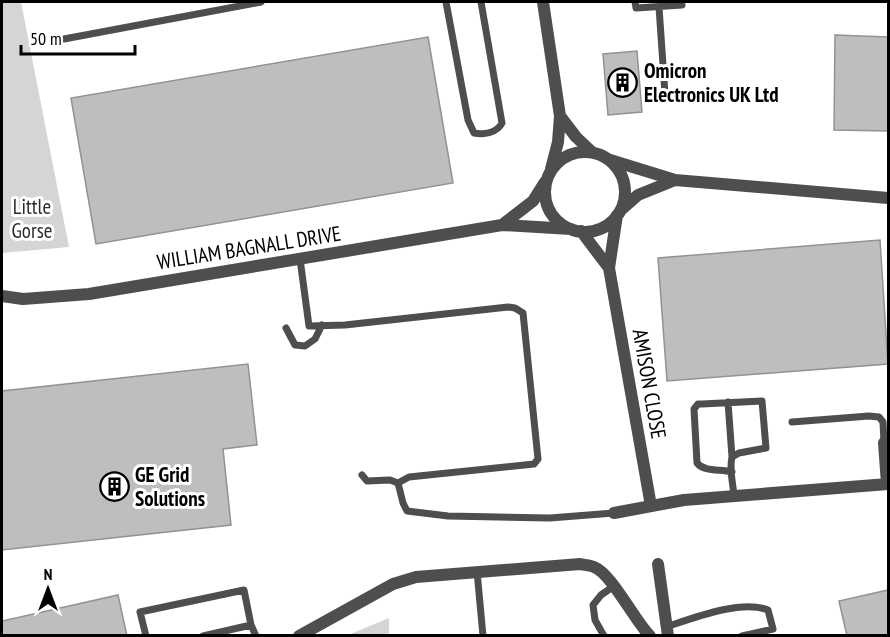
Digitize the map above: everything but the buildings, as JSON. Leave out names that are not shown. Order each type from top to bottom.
[{"type":"street","points":[[543,2],[560,116],[558,142],[544,194],[553,217],[563,226],[576,230],[598,230],[611,222],[638,195],[675,180]]},
{"type":"street","points":[[560,116],[576,137],[593,153]]},
{"type":"street","points":[[548,176],[559,161],[570,154],[581,152],[593,153],[675,180],[888,198]]},
{"type":"street","points":[[607,159],[620,173],[624,185],[624,198],[618,213]]},
{"type":"street","name":"WILLIAM BAGNALL DRIVE","points":[[502,225],[533,201],[548,176]]},
{"type":"street","name":"AMISON CLOSE","points":[[618,213],[609,268],[651,506]]},
{"type":"street","name":"WILLIAM BAGNALL DRIVE","points":[[2,296],[23,299],[88,294],[502,225],[576,230]]},
{"type":"street","name":"AMISON CLOSE","points":[[576,230],[609,268]]},
{"type":"street","points":[[614,513],[684,500],[888,484],[884,443]]},
{"type":"street","points":[[299,636],[393,584],[416,577],[580,564],[596,567],[614,586],[639,624],[650,636]]},
{"type":"street","points":[[658,564],[667,631]]},
{"type":"lane","points":[[64,39],[261,2]]},
{"type":"lane","points":[[446,2],[468,120],[474,133],[480,134],[496,130],[502,123],[481,2]]},
{"type":"lane","points":[[635,2],[636,8],[682,5]]},
{"type":"lane","points":[[659,7],[665,94]]},
{"type":"lane","points":[[300,259],[309,326],[381,322],[508,307],[523,313],[537,459],[534,464],[409,477],[398,483],[390,480],[367,480],[362,476]]},
{"type":"lane","points":[[286,328],[295,345],[305,346],[315,339],[322,326]]},
{"type":"lane","points":[[732,457],[739,453],[766,448],[762,401],[698,404],[694,409],[697,463],[703,469],[721,469],[732,472]]},
{"type":"lane","points":[[728,402],[734,495]]},
{"type":"lane","points":[[792,422],[879,417],[883,422],[884,443]]},
{"type":"lane","points":[[398,483],[407,511],[448,516],[550,518],[614,513]]},
{"type":"lane","points":[[477,571],[483,636]]},
{"type":"lane","points":[[604,636],[595,620],[593,604],[614,586]]},
{"type":"lane","points":[[146,636],[140,612],[244,590],[251,626],[256,636]]},
{"type":"lane","points":[[667,631],[708,613],[759,606],[768,610],[773,632],[742,636]]},
{"type":"lane","points":[[203,636],[251,626]]},
{"type":"green space","name":"Little Gorse","points":[[2,2],[21,2],[69,247],[2,253]]},
{"type":"green space","points":[[389,618],[389,635],[348,635]]},
{"type":"place","name":"Omicron Electronics UK Ltd","points":[[623,83]]},
{"type":"place","name":"GE Grid Solutions","points":[[114,487]]}]
